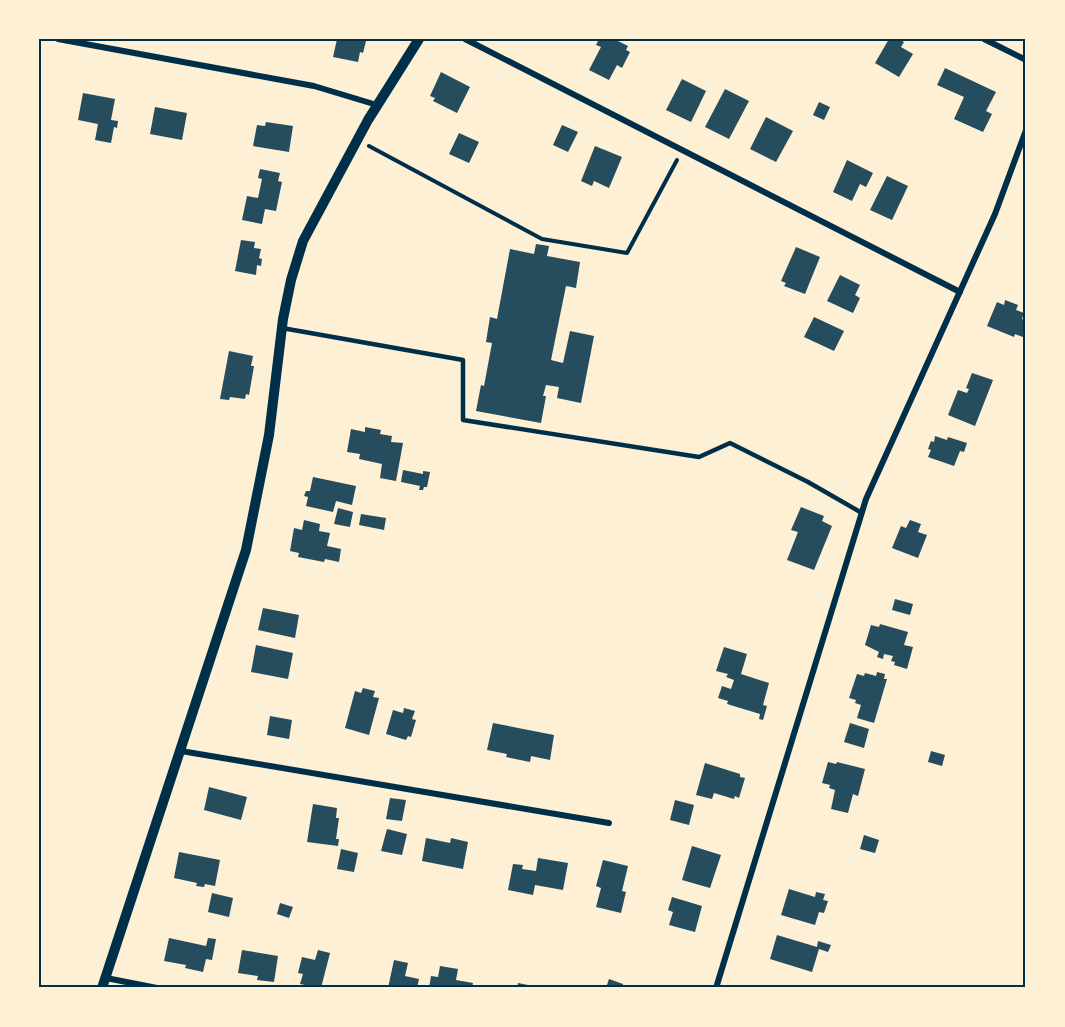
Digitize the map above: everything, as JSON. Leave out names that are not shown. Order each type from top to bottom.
[{"type":"street","points":[[57,39],[314,86],[377,105]]},
{"type":"street","points":[[156,988],[104,983],[246,550],[269,435],[282,328],[291,280],[303,241],[377,105],[419,39]]},
{"type":"street","points":[[465,39],[960,292]]},
{"type":"street","points":[[984,39],[1026,60]]},
{"type":"street","points":[[716,988],[862,513],[995,214],[1026,130]]},
{"type":"street","points":[[1019,148],[1026,152]]},
{"type":"street","points":[[181,751],[609,823]]},
{"type":"lane","points":[[282,328],[463,360],[463,420],[699,457],[730,443],[808,482],[862,513]]},
{"type":"path","points":[[357,140],[542,239],[627,253],[682,150]]},
{"type":"building","points":[[337,39],[366,41],[358,62],[333,57]]},
{"type":"building","points":[[599,39],[614,39],[628,46],[626,50],[630,52],[622,68],[617,65],[609,80],[589,70],[601,47],[596,45]]},
{"type":"building","points":[[889,39],[904,42],[901,47],[913,54],[899,77],[875,63]]},
{"type":"building","points":[[945,68],[996,92],[986,111],[992,114],[983,132],[954,119],[964,97],[937,85]]},
{"type":"building","points":[[441,72],[470,87],[457,113],[433,101],[435,98],[430,96]]},
{"type":"building","points":[[682,79],[706,91],[691,122],[666,110]]},
{"type":"building","points":[[725,89],[749,101],[729,139],[705,127]]},
{"type":"building","points":[[83,93],[115,99],[111,120],[118,121],[117,128],[114,127],[111,143],[95,140],[98,124],[78,120]]},
{"type":"building","points":[[819,102],[830,107],[824,120],[813,115]]},
{"type":"building","points":[[155,107],[187,113],[182,140],[150,134]]},
{"type":"building","points":[[766,117],[793,131],[776,162],[750,149]]},
{"type":"building","points":[[266,122],[293,126],[289,152],[253,146],[257,125],[265,126]]},
{"type":"building","points":[[562,125],[578,132],[568,152],[553,145]]},
{"type":"building","points":[[459,133],[479,142],[469,163],[449,154]]},
{"type":"building","points":[[595,146],[622,157],[609,188],[594,181],[592,186],[581,181]]},
{"type":"building","points":[[847,160],[873,173],[866,187],[860,184],[852,201],[833,192]]},
{"type":"building","points":[[260,169],[280,173],[278,181],[282,182],[276,211],[265,209],[262,224],[242,220],[247,196],[258,198],[262,179],[258,178]]},
{"type":"building","points":[[887,176],[908,186],[892,220],[870,210]]},
{"type":"building","points":[[241,240],[255,242],[254,248],[261,249],[259,258],[262,259],[261,266],[257,265],[256,275],[235,271]]},
{"type":"building","points":[[536,244],[549,246],[547,256],[580,262],[576,288],[566,286],[551,360],[563,363],[570,331],[594,336],[581,403],[557,398],[559,387],[546,385],[541,423],[476,411],[481,385],[484,386],[492,343],[486,342],[490,317],[497,319],[510,249],[534,254]]},
{"type":"building","points":[[796,247],[820,257],[805,294],[784,286],[786,283],[781,281]]},
{"type":"building","points":[[840,275],[860,285],[855,295],[860,298],[853,313],[827,301]]},
{"type":"building","points":[[1005,300],[1018,305],[1016,310],[1024,313],[1022,319],[1026,321],[1026,330],[1023,337],[1015,334],[1014,337],[987,326],[997,302],[1004,305]]},
{"type":"building","points":[[814,317],[844,331],[834,351],[804,337]]},
{"type":"building","points":[[229,351],[253,356],[251,366],[254,366],[249,395],[246,394],[245,399],[230,397],[229,400],[220,399]]},
{"type":"building","points":[[972,373],[993,380],[975,426],[948,415],[958,390],[967,393],[969,389],[966,388]]},
{"type":"building","points":[[365,427],[381,430],[380,434],[392,436],[391,442],[403,443],[396,481],[380,478],[382,464],[359,459],[360,454],[347,452],[351,429],[365,432]]},
{"type":"building","points":[[935,436],[947,440],[948,437],[967,443],[964,452],[960,451],[954,466],[928,457],[931,450],[928,449],[931,441],[934,442]]},
{"type":"building","points":[[403,470],[423,474],[423,471],[430,472],[427,487],[419,490],[420,486],[401,482]]},
{"type":"building","points":[[313,477],[356,486],[352,505],[336,501],[333,512],[306,506],[308,497],[304,496],[306,491],[310,491]]},
{"type":"building","points":[[801,507],[824,516],[822,521],[832,526],[814,570],[787,560],[798,532],[791,530]]},
{"type":"building","points":[[338,508],[353,512],[350,527],[334,524]]},
{"type":"building","points":[[361,514],[386,518],[384,530],[359,525]]},
{"type":"building","points":[[304,520],[320,524],[319,531],[330,533],[327,546],[341,549],[339,562],[325,559],[324,562],[298,557],[299,553],[290,551],[294,528],[302,530]]},
{"type":"building","points":[[910,520],[921,524],[918,532],[927,535],[918,558],[892,548],[901,526],[906,528]]},
{"type":"building","points":[[895,599],[913,604],[910,615],[892,610]]},
{"type":"building","points":[[263,608],[299,615],[295,638],[258,630]]},
{"type":"building","points":[[880,624],[908,632],[904,645],[913,647],[907,669],[894,665],[895,662],[891,661],[893,656],[884,654],[883,659],[877,657],[879,652],[865,645],[871,625],[879,627]]},
{"type":"building","points":[[256,645],[293,653],[288,679],[251,672]]},
{"type":"building","points":[[724,647],[747,654],[741,674],[769,683],[763,705],[767,706],[763,720],[759,719],[760,714],[727,704],[728,701],[718,698],[722,686],[731,689],[734,680],[726,677],[728,674],[716,671]]},
{"type":"building","points":[[877,672],[885,674],[884,679],[887,679],[874,723],[857,718],[861,705],[849,698],[857,674],[864,676],[865,673],[876,676]]},
{"type":"building","points":[[363,688],[375,691],[373,697],[379,698],[369,735],[345,728],[355,691],[361,693]]},
{"type":"building","points":[[404,708],[415,711],[412,719],[416,720],[411,737],[408,736],[406,740],[386,734],[393,710],[403,713]]},
{"type":"building","points":[[270,716],[292,720],[289,739],[267,735]]},
{"type":"building","points":[[493,723],[554,735],[550,760],[531,756],[530,762],[487,750]]},
{"type":"building","points":[[850,723],[869,729],[864,748],[844,742]]},
{"type":"building","points":[[931,751],[945,755],[942,766],[928,762]]},
{"type":"building","points":[[828,762],[865,769],[858,796],[853,794],[848,813],[831,809],[835,790],[829,788],[830,785],[822,783]]},
{"type":"building","points":[[705,763],[740,774],[740,777],[745,778],[739,798],[735,796],[734,799],[714,793],[712,799],[696,795]]},
{"type":"building","points":[[209,787],[247,797],[241,820],[204,810]]},
{"type":"building","points":[[390,798],[406,800],[402,821],[386,819]]},
{"type":"building","points":[[675,800],[694,805],[689,825],[670,820]]},
{"type":"building","points":[[313,804],[337,808],[336,818],[339,818],[336,839],[339,839],[338,846],[307,842]]},
{"type":"building","points":[[387,829],[407,834],[402,855],[381,851]]},
{"type":"building","points":[[864,835],[879,840],[875,853],[860,849]]},
{"type":"building","points":[[426,838],[450,843],[451,838],[468,842],[463,869],[422,861]]},
{"type":"building","points":[[692,846],[721,855],[710,888],[682,880]]},
{"type":"building","points":[[341,849],[358,853],[354,872],[337,869]]},
{"type":"building","points":[[179,852],[220,860],[215,886],[205,884],[204,887],[196,886],[197,883],[174,878]]},
{"type":"building","points":[[538,858],[568,863],[563,890],[535,885],[533,895],[508,890],[513,864],[523,865],[522,869],[536,871]]},
{"type":"building","points":[[603,860],[628,866],[622,891],[626,892],[621,913],[596,907],[601,888],[596,886]]},
{"type":"building","points":[[789,889],[815,897],[816,892],[825,894],[823,900],[828,901],[824,913],[819,912],[815,925],[781,915]]},
{"type":"building","points":[[212,893],[233,898],[229,917],[208,912]]},
{"type":"building","points":[[672,897],[702,906],[695,932],[669,925],[673,912],[668,910]]},
{"type":"building","points":[[280,903],[293,907],[289,918],[277,914]]},
{"type":"building","points":[[777,935],[817,947],[818,941],[831,945],[828,952],[819,949],[812,972],[770,959]]},
{"type":"building","points":[[169,938],[206,946],[208,938],[216,939],[212,960],[206,959],[203,972],[185,968],[186,965],[164,961]]},
{"type":"building","points":[[242,950],[278,956],[274,982],[257,980],[258,976],[238,973]]},
{"type":"building","points":[[318,950],[330,953],[321,988],[300,984],[303,974],[298,973],[302,957],[315,960]]},
{"type":"building","points":[[394,960],[408,963],[405,976],[419,979],[417,988],[388,988]]},
{"type":"building","points":[[440,966],[458,969],[456,980],[473,983],[472,988],[429,988],[431,976],[438,977]]},
{"type":"building","points":[[609,979],[623,984],[622,988],[606,988]]},
{"type":"building","points":[[518,983],[538,987],[538,988],[517,988]]}]
